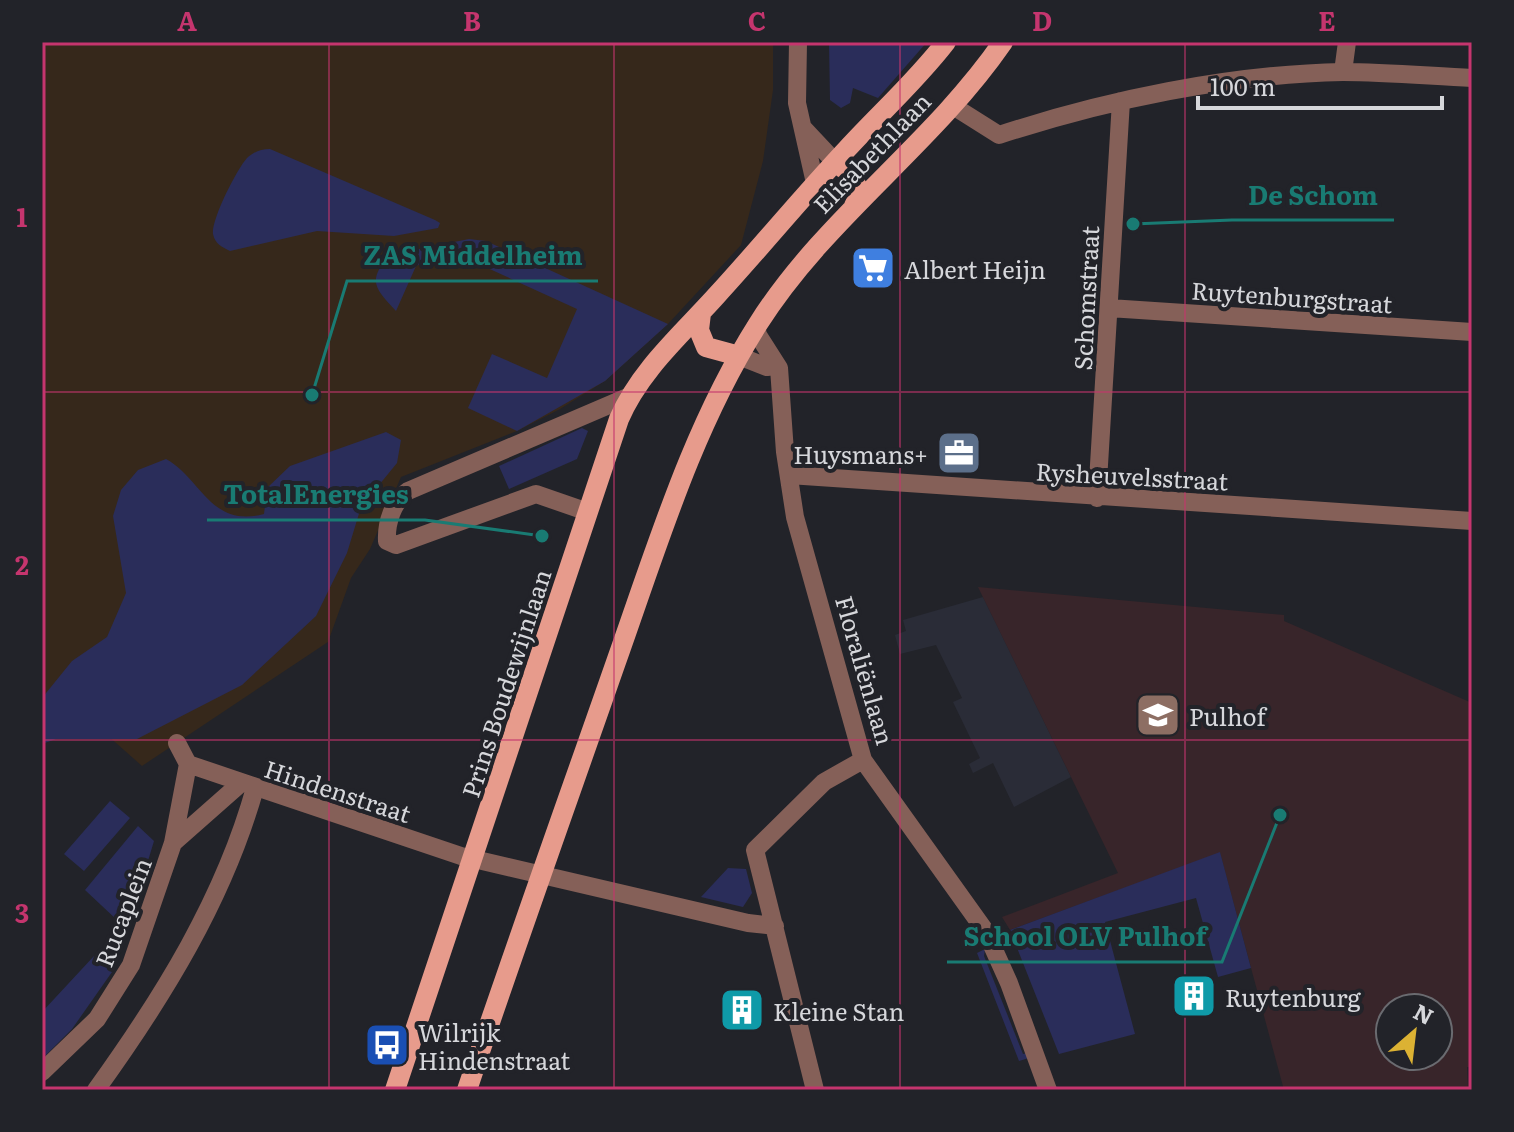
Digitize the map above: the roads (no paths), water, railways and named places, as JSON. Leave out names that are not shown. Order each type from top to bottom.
[{"type":"main road","name":"Elisabethlaan","points":[[815,183],[892,106],[946,42]]},
{"type":"main road","name":"Elisabethlaan","points":[[756,326],[854,206],[953,106],[1003,42]]},
{"type":"main road","points":[[835,162],[851,174],[860,193],[854,206]]},
{"type":"main road","name":"Prins Boudewijnlaan","points":[[395,1090],[475,858],[588,512],[630,396],[815,183]]},
{"type":"main road","points":[[701,313],[699,330],[706,347],[739,356]]},
{"type":"main road","points":[[467,1090],[691,451],[756,326]]},
{"type":"street","points":[[798,42],[797,103],[815,183]]},
{"type":"street","points":[[1343,72],[1347,42]]},
{"type":"street","points":[[953,106],[999,135],[1121,101],[1256,79],[1343,72],[1472,78]]},
{"type":"street","name":"Schomstraat","points":[[1097,498],[1121,101]]},
{"type":"street","points":[[802,127],[835,162]]},
{"type":"street","name":"Ruytenburgstraat","points":[[1109,308],[1472,332]]},
{"type":"street","name":"Floraliënlaan","points":[[756,326],[775,366],[779,368],[795,517],[863,760],[986,932],[1009,983],[1048,1090]]},
{"type":"street","points":[[739,356],[767,367],[775,366]]},
{"type":"street","points":[[588,512],[536,494],[396,545],[387,541],[387,531],[398,498],[408,491],[630,396]]},
{"type":"street","name":"Rysheuvelsstraat","points":[[789,475],[1472,521]]},
{"type":"street","points":[[177,743],[188,764]]},
{"type":"street","points":[[815,1090],[755,850],[824,782],[863,760]]},
{"type":"street","name":"Hindenstraat","points":[[188,764],[475,858],[748,923],[775,926]]},
{"type":"street","name":"Rucaplein","points":[[42,1072],[97,1019],[117,989],[151,913],[173,843],[188,764]]},
{"type":"street","points":[[173,843],[248,786]]},
{"type":"street","points":[[96,1090],[153,1010],[199,927],[240,833],[248,786]]},
{"type":"place","name":"De Schom","points":[[1133,224]]},
{"type":"place","name":"Albert Heijn","points":[[873,268]]},
{"type":"place","name":"ZAS Middelheim","points":[[312,395]]},
{"type":"place","name":"Huysmans+","points":[[959,453]]},
{"type":"place","name":"TotalEnergies","points":[[542,536]]},
{"type":"place","name":"Pulhof","points":[[1158,715]]},
{"type":"place","name":"School OLV Pulhof","points":[[1280,815]]},
{"type":"place","name":"Ruytenburg","points":[[1194,996]]},
{"type":"place","name":"Kleine Stan","points":[[742,1010]]},
{"type":"place","name":"Wilrijk Hindenstraat","points":[[387,1045]]}]
